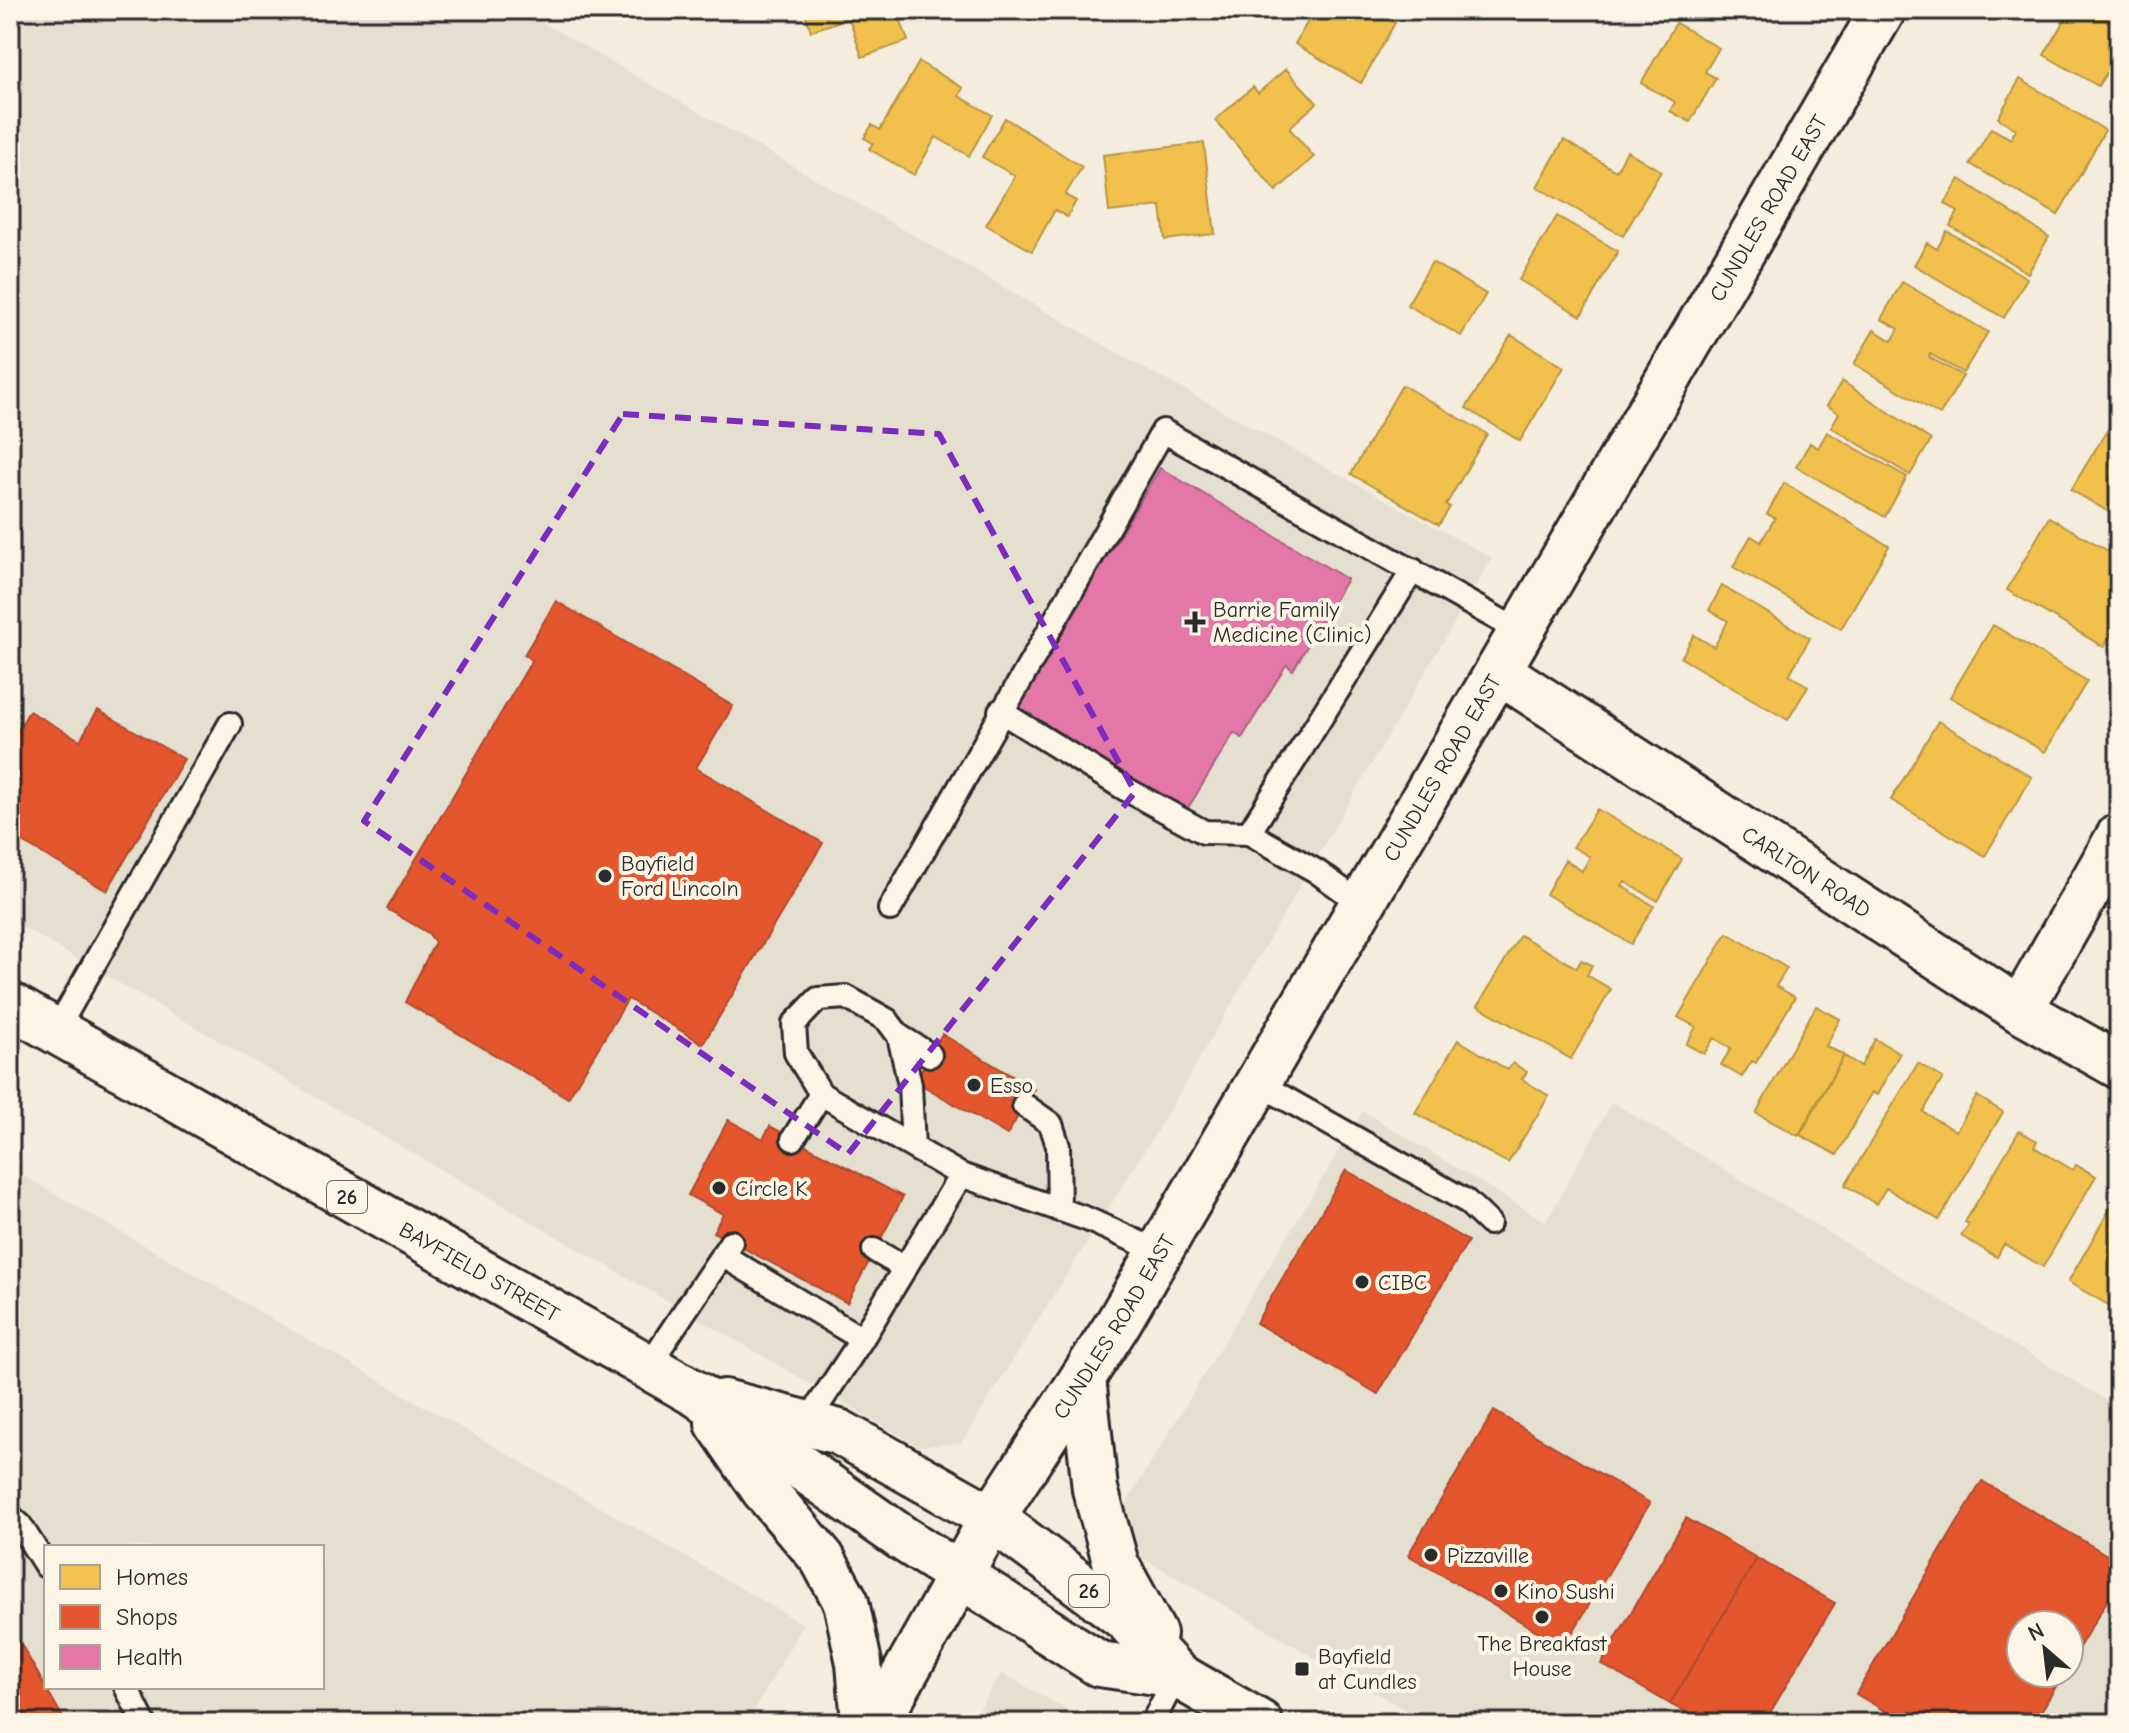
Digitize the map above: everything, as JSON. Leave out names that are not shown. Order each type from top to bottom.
[{"type":"main road","name":"CUNDLES ROAD EAST","points":[[879,1721],[992,1518],[1160,1252],[1883,10]]},
{"type":"main road","name":"CARLTON ROAD","points":[[1498,671],[2020,1010],[2119,1066]]},
{"type":"main road","points":[[2020,1010],[2119,836]]},
{"type":"main road","name":"BAYFIELD STREET","points":[[10,1005],[698,1395],[803,1471],[960,1577],[1099,1664],[1177,1675]]},
{"type":"main road","points":[[1083,1378],[1095,1489],[1116,1564],[1177,1675]]},
{"type":"main road","points":[[698,1395],[764,1490],[822,1558],[846,1602],[859,1663],[879,1721]]},
{"type":"main road","name":"BAYFIELD STREET","points":[[698,1395],[839,1432],[992,1518],[1126,1619],[1177,1675],[1260,1723]]},
{"type":"lane","points":[[890,909],[1000,711],[1163,431],[1521,632]]},
{"type":"lane","points":[[1249,833],[1413,570]]},
{"type":"lane","points":[[1000,711],[1122,787],[1204,832],[1249,833],[1316,871],[1362,904]]},
{"type":"lane","points":[[56,1031],[230,724]]},
{"type":"lane","points":[[930,1055],[899,1036],[887,1020],[846,997],[818,999],[794,1024],[796,1053],[821,1094],[961,1175],[1059,1210],[1160,1252]]},
{"type":"lane","points":[[899,1036],[910,1085],[913,1147]]},
{"type":"lane","points":[[1258,1083],[1466,1201],[1489,1223]]},
{"type":"lane","points":[[793,1139],[821,1094]]},
{"type":"lane","points":[[1024,1105],[1051,1124],[1058,1146],[1059,1210]]},
{"type":"lane","points":[[806,1424],[862,1339],[961,1175]]},
{"type":"lane","points":[[648,1366],[726,1248],[862,1339]]},
{"type":"lane","points":[[874,1250],[905,1268]]},
{"type":"lane","points":[[10,1516],[20,1525],[44,1563]]},
{"type":"lane","points":[[1152,1723],[1177,1675]]},
{"type":"lane","points":[[127,1689],[144,1723]]},
{"type":"highlighted area","points":[[623,414],[939,434],[1135,792],[848,1154],[364,821]]},
{"type":"shaded area","points":[[10,10],[521,10],[1153,373],[1492,558],[1157,1131],[961,1443],[918,1446],[10,920]]},
{"type":"shaded area","points":[[1612,1102],[2119,1408],[2119,1723],[1428,1723],[1106,1537],[1363,1111],[1546,1222]]},
{"type":"shaded area","points":[[10,1168],[803,1624],[747,1723],[10,1723]]},
{"type":"shaded area","points":[[1001,1673],[1092,1723],[971,1723]]},
{"type":"building: Homes","points":[[804,10],[897,10],[908,41],[862,57],[849,18],[811,31]]},
{"type":"building: Homes","points":[[1310,10],[1371,10],[1395,23],[1361,83],[1295,44],[1313,12]]},
{"type":"building: Homes","points":[[1718,10],[1742,10],[1735,21]]},
{"type":"building: Homes","points":[[2070,10],[2119,10],[2119,53],[2098,86],[2044,55]]},
{"type":"building: Homes","points":[[1676,23],[1719,48],[1705,72],[1716,78],[1690,122],[1670,111],[1675,102],[1641,83]]},
{"type":"building: Homes","points":[[919,62],[963,88],[959,96],[992,115],[969,156],[936,137],[914,175],[869,149],[873,143],[864,138],[872,125],[880,130]]},
{"type":"building: Homes","points":[[1286,69],[1317,103],[1289,128],[1314,157],[1276,191],[1215,120],[1253,87],[1258,93]]},
{"type":"building: Homes","points":[[2020,79],[2105,130],[2058,215],[1970,164],[1991,128],[2011,139],[2016,129],[1998,118]]},
{"type":"building: Homes","points":[[1005,118],[1082,167],[1065,195],[1076,201],[1067,217],[1055,210],[1032,251],[986,225],[1015,176],[982,157]]},
{"type":"building: Homes","points":[[1564,140],[1616,171],[1627,151],[1661,171],[1623,236],[1537,187]]},
{"type":"building: Homes","points":[[1204,143],[1215,234],[1165,240],[1161,206],[1109,212],[1103,155]]},
{"type":"building: Homes","points":[[1960,179],[2049,237],[2028,273],[1950,226],[1958,212],[1945,203]]},
{"type":"building: Homes","points":[[1557,216],[1618,251],[1581,316],[1519,280]]},
{"type":"building: Homes","points":[[1947,231],[2027,278],[2004,318],[1914,265],[1927,243],[1937,249]]},
{"type":"building: Homes","points":[[1432,262],[1486,294],[1461,336],[1407,305]]},
{"type":"building: Homes","points":[[1902,282],[1988,332],[1963,373],[1930,354],[1929,357],[1963,376],[1940,415],[1854,364],[1874,330],[1892,341],[1899,329],[1881,319]]},
{"type":"building: Homes","points":[[1511,335],[1564,367],[1520,441],[1466,408]]},
{"type":"building: Homes","points":[[1842,381],[1931,440],[1910,475],[1831,427],[1839,413],[1827,406]]},
{"type":"building: Homes","points":[[1402,385],[1487,434],[1446,505],[1450,507],[1439,525],[1351,474]]},
{"type":"building: Homes","points":[[2119,413],[2119,518],[2071,490]]},
{"type":"building: Homes","points":[[1827,432],[1907,477],[1885,517],[1796,467],[1810,443],[1818,448]]},
{"type":"building: Homes","points":[[1784,483],[1889,546],[1841,629],[1733,567],[1751,536],[1761,542],[1775,518],[1767,514]]},
{"type":"building: Homes","points":[[2049,517],[2119,557],[2119,620],[2104,647],[2007,590]]},
{"type":"building: Homes","points":[[1722,586],[1810,638],[1789,675],[1808,686],[1788,720],[1681,658],[1694,635],[1714,647],[1728,621],[1709,610]]},
{"type":"building: Homes","points":[[1993,625],[2087,681],[2045,752],[1950,697]]},
{"type":"building: Homes","points":[[1938,721],[2032,777],[1985,856],[1891,800]]},
{"type":"building: Homes","points":[[1597,809],[1682,859],[1658,901],[1625,882],[1622,886],[1654,906],[1631,944],[1546,894],[1565,860],[1582,871],[1590,857],[1573,847]]},
{"type":"building: Homes","points":[[1727,933],[1787,968],[1776,986],[1795,997],[1756,1063],[1752,1061],[1742,1077],[1721,1065],[1731,1048],[1714,1038],[1704,1054],[1686,1044],[1696,1027],[1678,1017]]},
{"type":"building: Homes","points":[[1520,935],[1577,968],[1581,960],[1592,965],[1587,975],[1611,989],[1571,1059],[1478,1006]]},
{"type":"building: Homes","points":[[1816,1006],[1840,1019],[1826,1046],[1844,1055],[1798,1136],[1756,1113]]},
{"type":"building: Homes","points":[[1875,1039],[1900,1053],[1877,1095],[1872,1092],[1837,1155],[1800,1135],[1844,1056],[1861,1066]]},
{"type":"building: Homes","points":[[1458,1040],[1508,1070],[1513,1063],[1527,1072],[1522,1079],[1549,1096],[1508,1163],[1415,1113]]},
{"type":"building: Homes","points":[[1918,1063],[1943,1078],[1923,1112],[1956,1131],[1977,1096],[2003,1112],[1939,1220],[1886,1188],[1876,1204],[1845,1185]]},
{"type":"building: Homes","points":[[2019,1131],[2037,1141],[2034,1147],[2073,1170],[2076,1165],[2096,1176],[2043,1267],[2004,1244],[1997,1257],[1961,1236],[1969,1224],[1965,1222]]},
{"type":"building: Homes","points":[[2119,1193],[2119,1311],[2068,1282]]},
{"type":"building: Shops","name":"Bayfield Ford Lincoln","points":[[556,601],[733,706],[696,768],[823,843],[703,1044],[628,999],[568,1098],[405,1002],[435,942],[428,933],[387,909],[532,660],[524,655]]},
{"type":"building: Shops","points":[[98,710],[184,759],[107,891],[10,835],[10,744],[29,711],[80,740]]},
{"type":"building: Shops","name":"Esso","points":[[942,1034],[1034,1089],[1007,1135],[915,1081]]},
{"type":"building: Shops","points":[[728,1120],[763,1139],[770,1126],[903,1197],[847,1303],[713,1232],[723,1214],[688,1195]]},
{"type":"building: Shops","name":"CIBC","points":[[1346,1170],[1468,1241],[1378,1394],[1256,1323]]},
{"type":"building: Shops","points":[[1494,1411],[1650,1503],[1564,1647],[1408,1555]]},
{"type":"building: Shops","points":[[1982,1481],[2119,1562],[2119,1599],[2111,1594],[2085,1637],[2085,1609],[2005,1609],[2005,1689],[2054,1689],[2034,1723],[1905,1723],[1856,1694]]},
{"type":"building: Shops","points":[[1686,1518],[1757,1558],[1670,1704],[1601,1664]]},
{"type":"building: Shops","points":[[1757,1558],[1835,1603],[1764,1723],[1706,1723],[1670,1704]]},
{"type":"building: Shops","points":[[10,1625],[66,1723],[10,1723]]},
{"type":"building: Health","name":"Barrie Family Medicine (Clinic)","points":[[1160,468],[1347,579],[1293,670],[1286,665],[1242,738],[1234,733],[1185,813],[1015,711]]},
{"type":"place","name":"Barrie Family Medicine (Clinic)","points":[[1195,622]]},
{"type":"place","name":"Bayfield Ford Lincoln","points":[[605,876]]},
{"type":"place","name":"Esso","points":[[974,1085]]},
{"type":"place","name":"Circle K","points":[[719,1188]]},
{"type":"place","name":"CIBC","points":[[1362,1282]]},
{"type":"place","name":"Pizzaville","points":[[1431,1555]]},
{"type":"place","name":"Kino Sushi","points":[[1501,1591]]},
{"type":"place","name":"The Breakfast House","points":[[1542,1617]]},
{"type":"place","name":"Bayfield at Cundles","points":[[1302,1669]]}]
